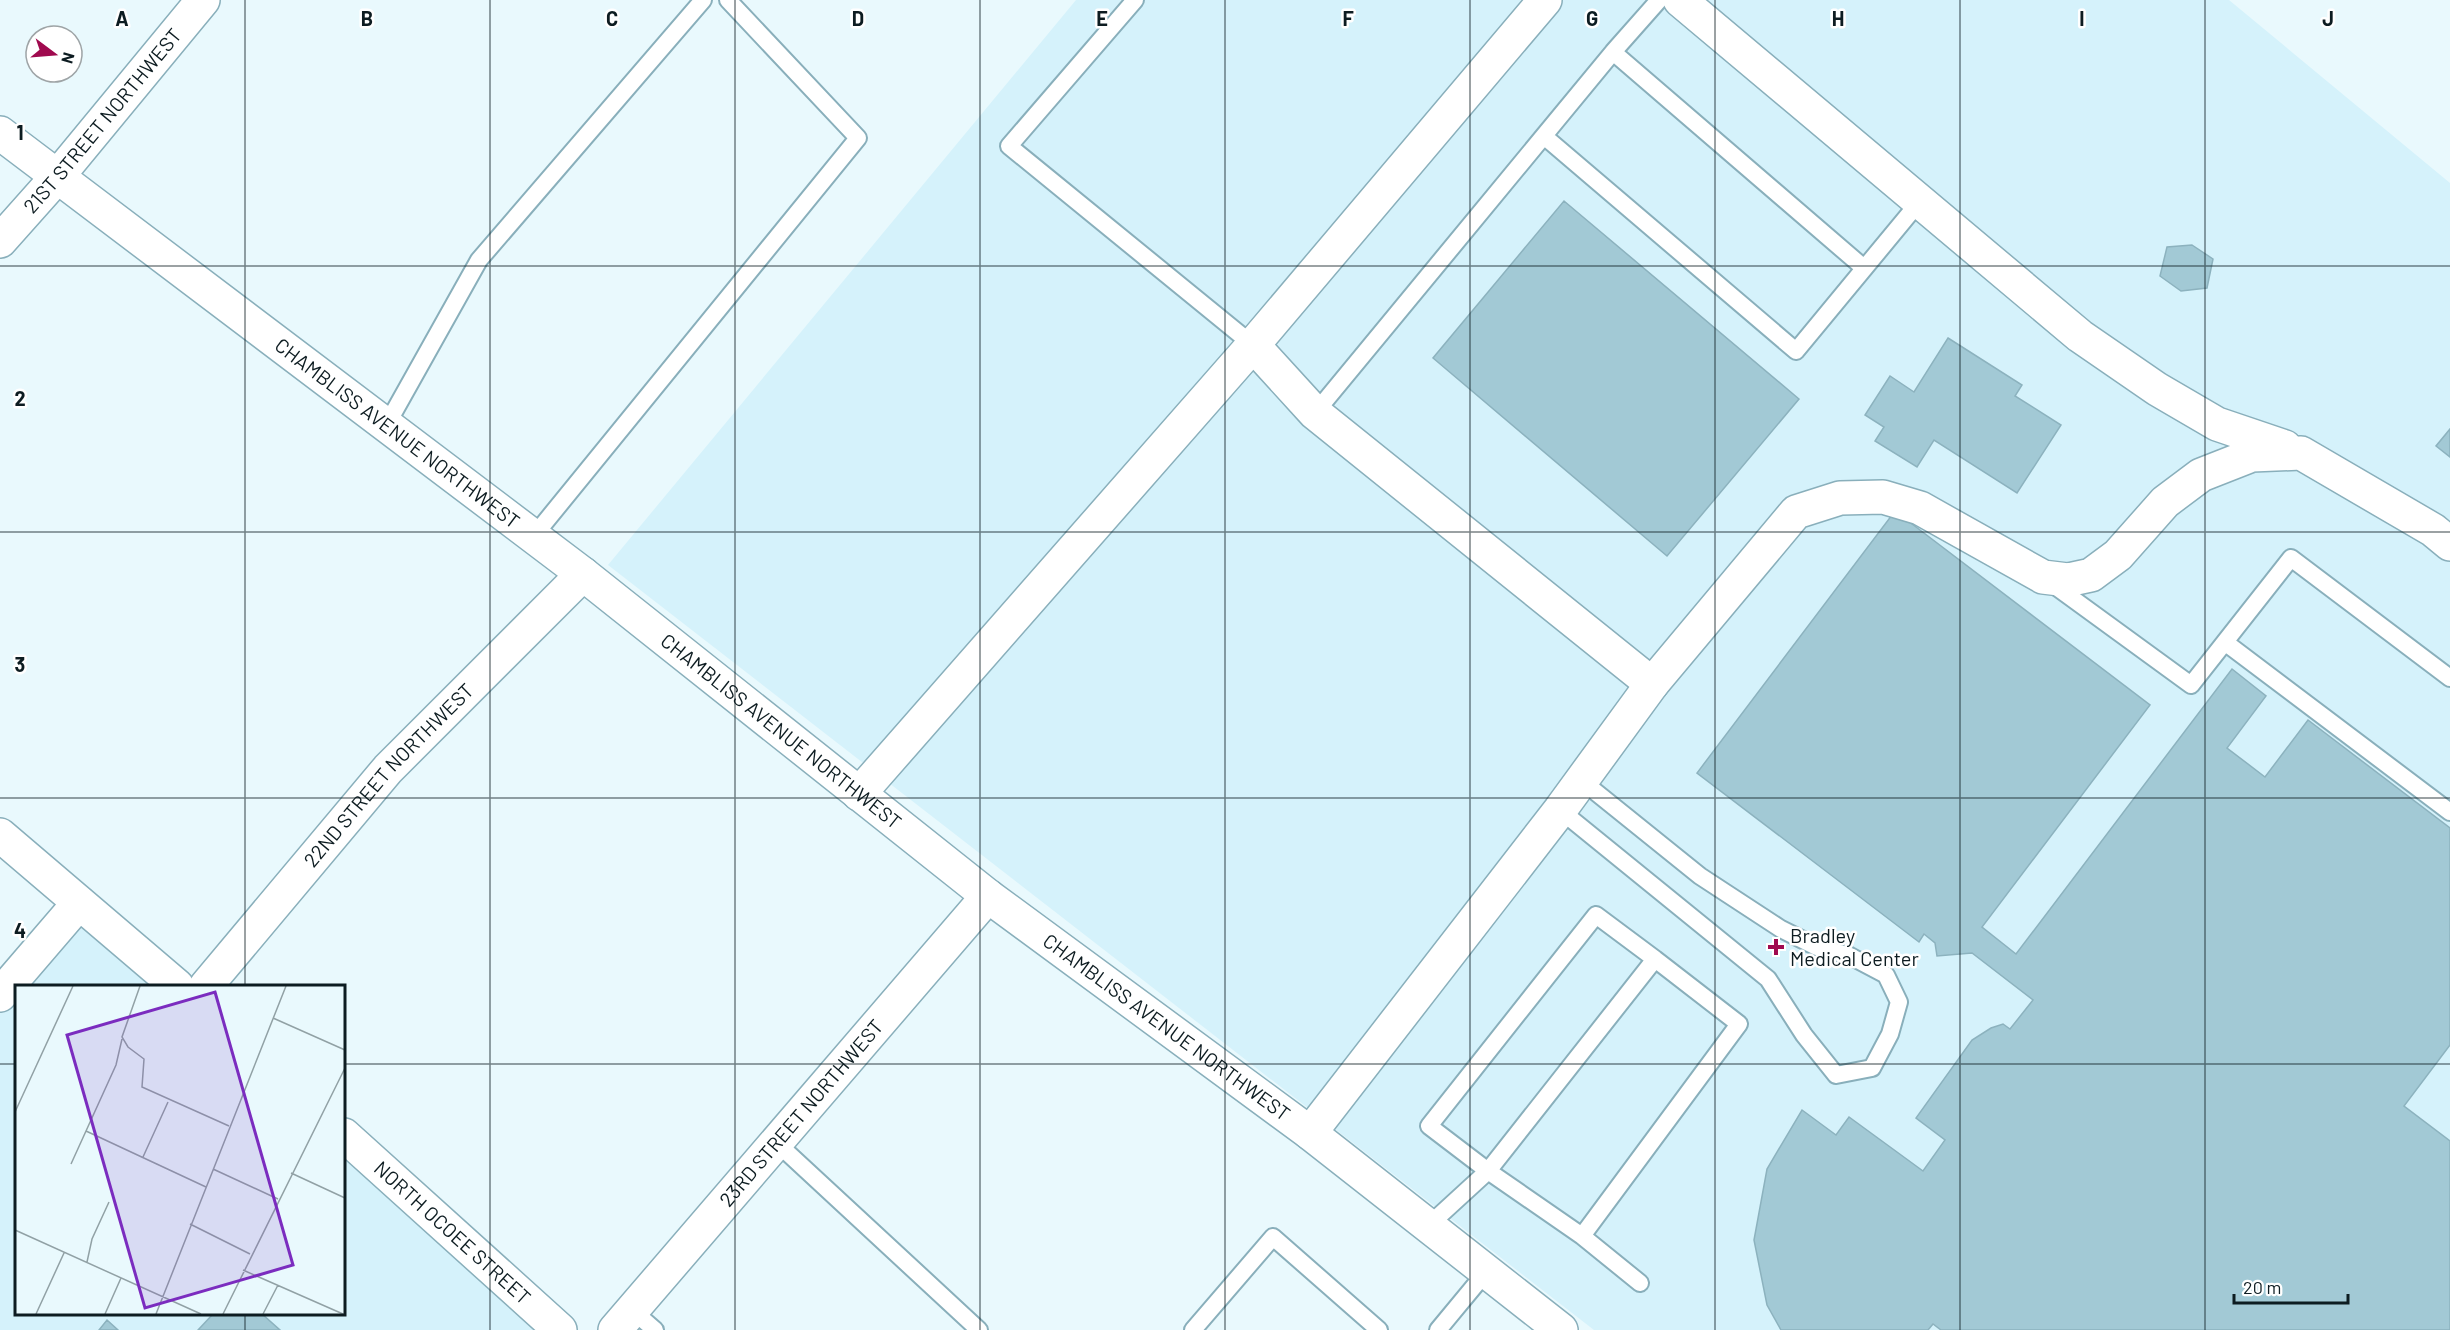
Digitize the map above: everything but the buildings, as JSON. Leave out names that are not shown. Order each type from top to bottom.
[{"type":"street","name":"21ST STREET NORTHWEST","points":[[0,241],[57,177],[203,0]]},
{"type":"street","points":[[859,794],[1253,345],[1545,0]]},
{"type":"street","points":[[1680,0],[2080,336],[2157,389],[2217,424],[2301,453],[2433,530],[2450,544]]},
{"type":"street","name":"CHAMBLISS AVENUE NORTHWEST","points":[[0,133],[583,574],[988,896],[1310,1132],[1561,1330]]},
{"type":"street","points":[[1253,345],[1315,413],[1652,684]]},
{"type":"street","points":[[1310,1132],[1560,810],[1652,684],[1796,512],[1840,498],[1883,497],[1920,508],[2043,577],[2068,580],[2091,575],[2118,555],[2165,502],[2201,475],[2252,455],[2301,453]]},
{"type":"street","name":"22ND STREET NORTHWEST","points":[[208,985],[388,769],[583,574]]},
{"type":"street","points":[[0,835],[175,985]]},
{"type":"street","name":"23RD STREET NORTHWEST","points":[[634,1323],[777,1143],[988,896]]},
{"type":"street","points":[[0,995],[80,903]]},
{"type":"street","name":"NORTH OCOEE STREET","points":[[345,1136],[560,1330]]},
{"type":"lane","points":[[386,426],[478,260],[703,0]]},
{"type":"lane","points":[[534,537],[858,138],[728,0]]},
{"type":"lane","points":[[1135,0],[1009,146],[1253,345]]},
{"type":"lane","points":[[1315,413],[1613,52],[1659,0]]},
{"type":"lane","points":[[1613,52],[1864,268]]},
{"type":"lane","points":[[1545,137],[1796,351],[1920,201]]},
{"type":"lane","points":[[2043,577],[2191,686],[2291,558],[2450,678]]},
{"type":"lane","points":[[2226,643],[2450,812]]},
{"type":"lane","points":[[1560,810],[1768,979],[1804,1035],[1836,1075],[1872,1068],[1890,1034],[1899,1002],[1886,975],[1850,956],[1817,946],[1781,929],[1700,876],[1582,781]]},
{"type":"lane","points":[[1582,1236],[1739,1024],[1596,915],[1429,1126],[1488,1171],[1582,1236],[1640,1283]]},
{"type":"lane","points":[[1428,1226],[1488,1171],[1656,959]]},
{"type":"lane","points":[[777,1143],[978,1330]]},
{"type":"lane","points":[[1193,1330],[1273,1237],[1378,1330]]},
{"type":"lane","points":[[1438,1330],[1486,1272]]},
{"type":"shaded area","name":"Bradley Medical Center","points":[[1076,0],[2229,0],[2450,183],[2450,1330],[1594,1330],[608,565]]},
{"type":"shaded area","points":[[79,903],[176,985],[15,985],[15,1315],[345,1315],[345,1136],[560,1330],[0,1330],[0,995]]},
{"type":"place","name":"Bradley Medical Center","points":[[1776,947]]}]
